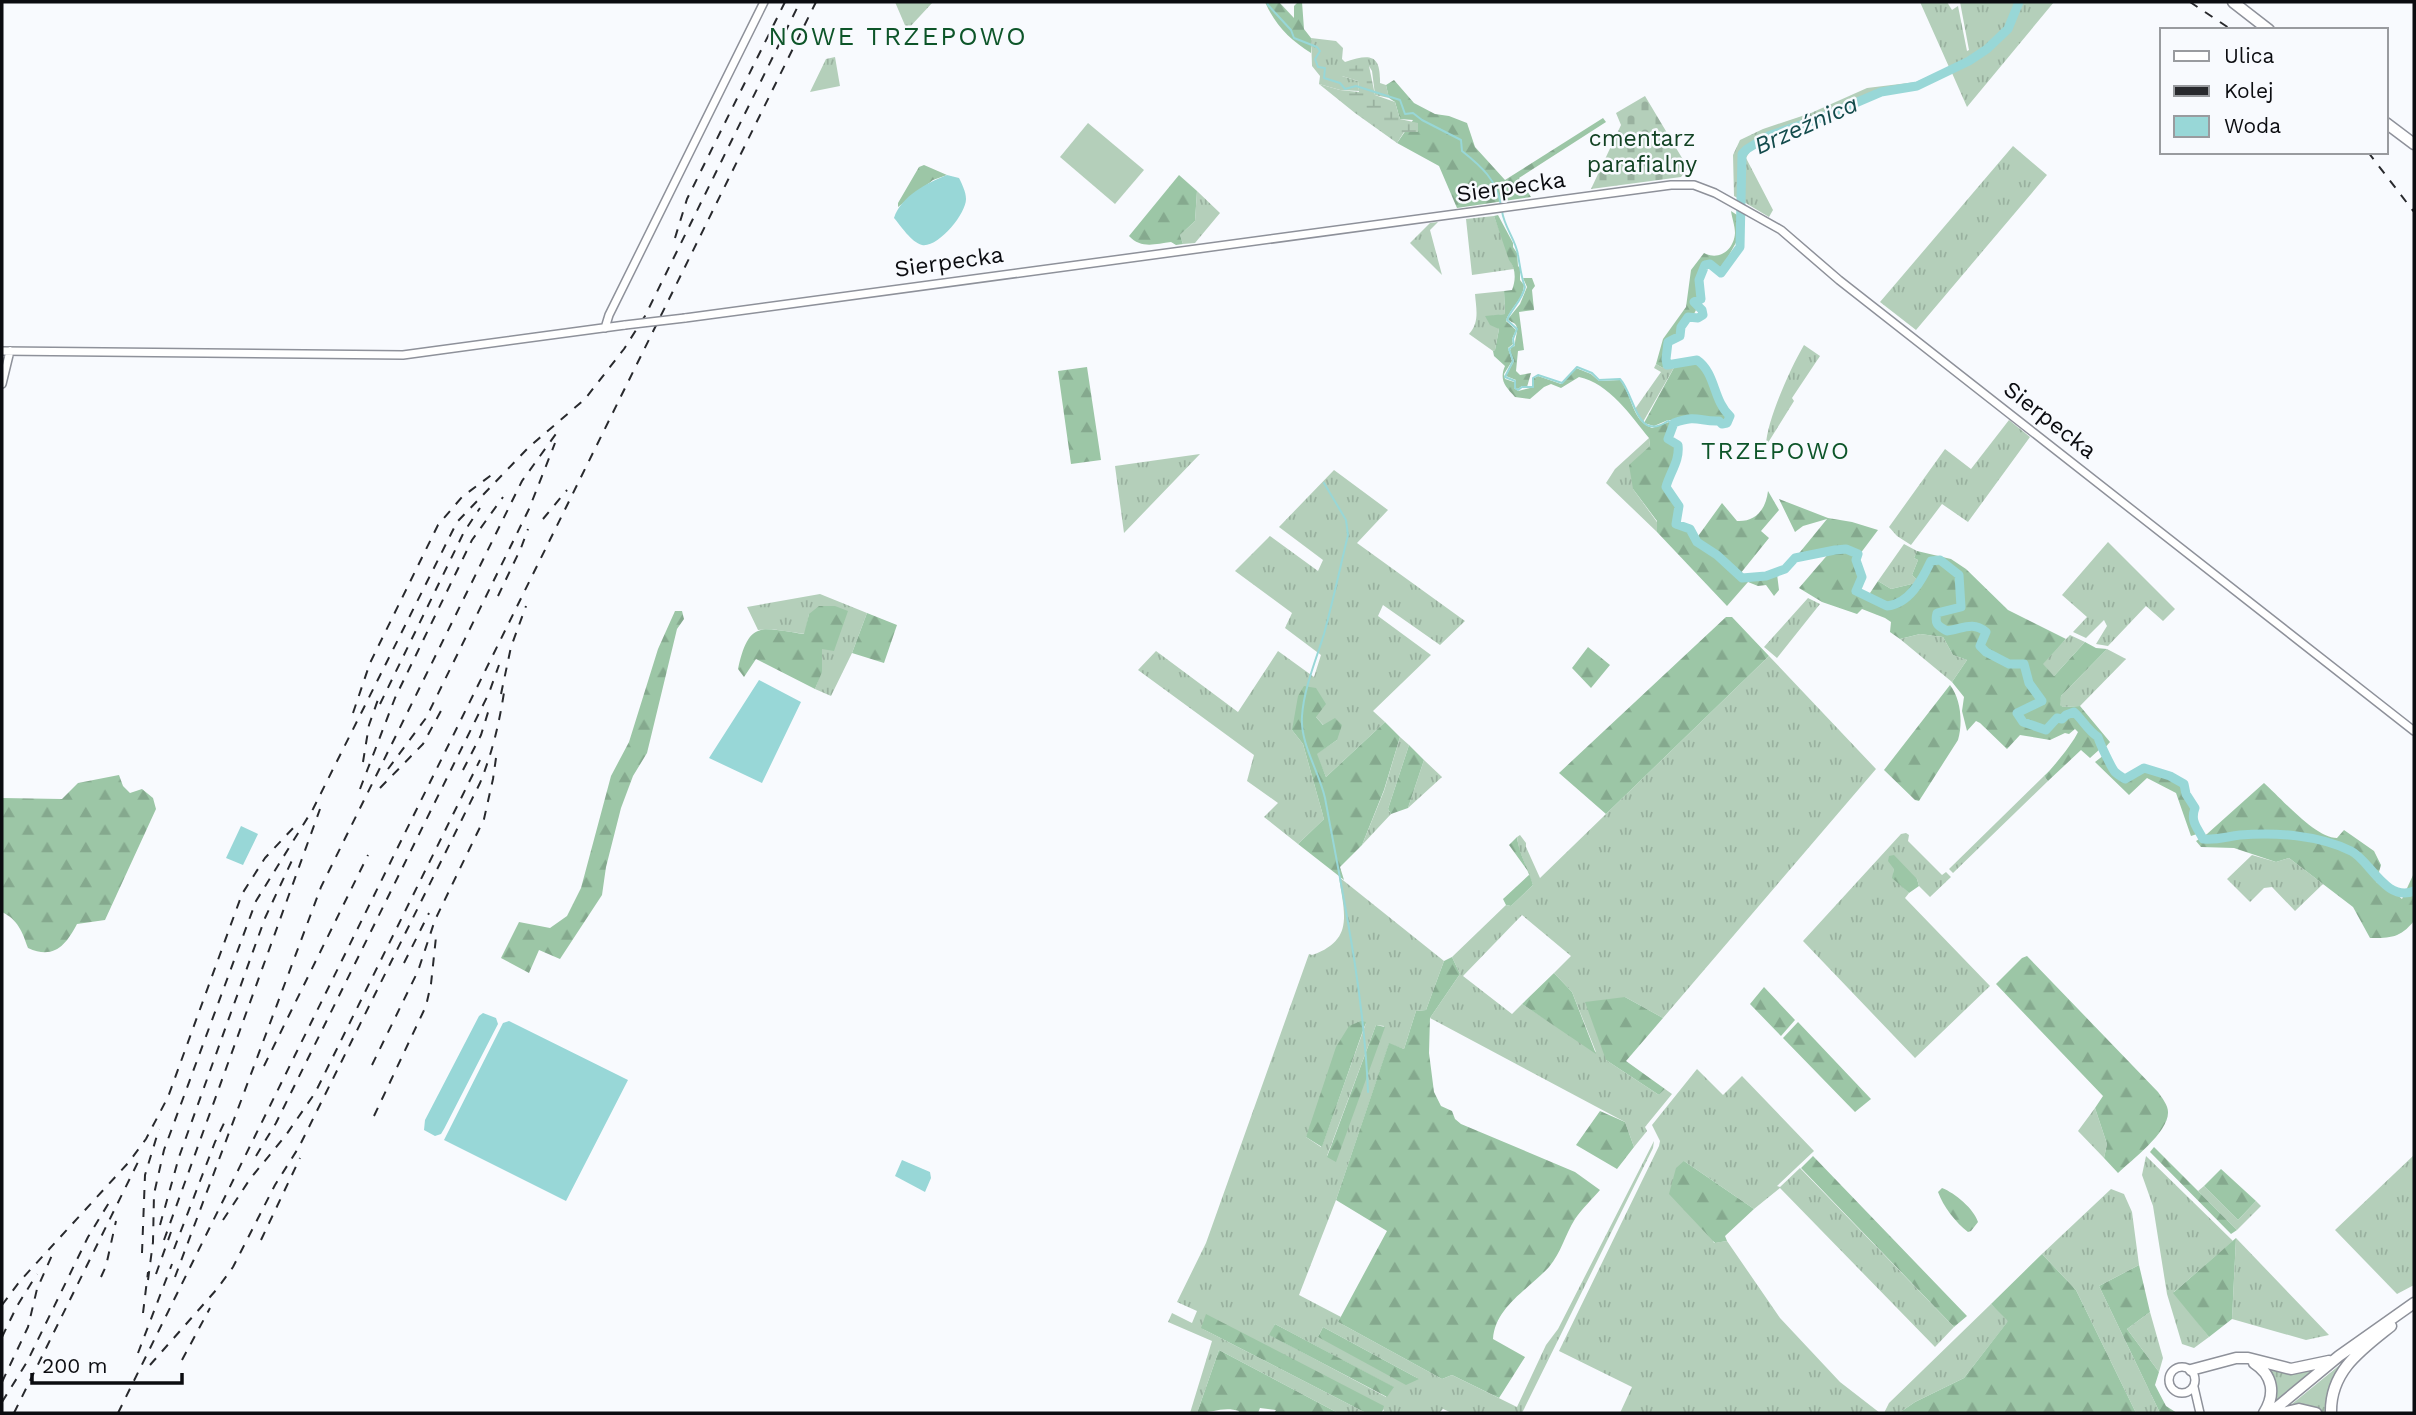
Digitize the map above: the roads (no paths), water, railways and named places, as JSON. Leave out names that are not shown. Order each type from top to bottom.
[{"type":"main road","points":[[2233,2],[2266,28]]},
{"type":"main road","points":[[2388,124],[2414,144]]},
{"type":"main road","points":[[2270,1413],[2339,1356],[2414,1303]]},
{"type":"main road","points":[[2281,1413],[2323,1375],[2414,1310]]},
{"type":"main road","points":[[2331,1413],[2332,1395],[2341,1372],[2351,1359],[2392,1325]]},
{"type":"main road","points":[[2191,1370],[2236,1358],[2248,1358],[2291,1369],[2322,1364],[2339,1356]]},
{"type":"main road","points":[[2248,1358],[2270,1378],[2272,1394],[2264,1413]]},
{"type":"main road","points":[[2194,1385],[2200,1374],[2216,1364]]},
{"type":"main road","points":[[2281,1413],[2299,1409],[2316,1413]]},
{"type":"street","points":[[605,328],[609,315],[764,2]]},
{"type":"street","name":"Sierpecka","points":[[6,351],[403,355],[1680,184],[1704,188],[1791,238],[1839,280],[2414,731]]},
{"type":"street","points":[[2,384],[6,351]]},
{"type":"street","points":[[2178,1367],[2191,1370],[2200,1413],[2183,1394],[2171,1389],[2169,1376],[2178,1367]]},
{"type":"street","points":[[2183,1394],[2194,1385]]},
{"type":"water","points":[[947,175],[959,178],[965,194],[965,205],[943,236],[922,245],[910,237],[894,218],[902,203],[909,197],[923,186]]},
{"type":"water","points":[[759,680],[801,702],[762,783],[709,758]]},
{"type":"water","points":[[241,826],[258,834],[243,865],[226,858]]},
{"type":"water","points":[[483,1013],[496,1018],[498,1024],[444,1129],[441,1134],[435,1136],[424,1130],[425,1120]]},
{"type":"water","points":[[509,1021],[628,1080],[566,1201],[444,1140],[503,1023]]},
{"type":"water","points":[[902,1160],[930,1172],[931,1178],[925,1192],[895,1176]]},
{"type":"waterway","points":[[1267,2],[1291,30],[1294,38],[1317,47],[1320,51],[1315,59],[1318,67],[1325,68],[1324,78],[1340,83],[1345,89],[1356,86],[1400,100],[1405,114],[1413,113],[1461,140],[1462,151],[1482,168],[1492,182],[1501,206]]},
{"type":"waterway","name":"Brzeźnica","points":[[2019,2],[2008,29],[1987,49],[1969,61],[1917,86],[1881,92],[1818,119],[1768,136],[1742,154],[1740,247],[1721,273],[1710,264],[1705,265],[1699,280],[1701,299],[1694,302],[1703,315],[1698,318],[1688,317],[1681,327],[1680,336],[1668,342],[1667,365],[1697,360],[1708,372],[1720,403],[1730,416],[1727,423],[1722,424],[1719,421],[1693,419],[1674,423],[1668,439],[1678,445],[1678,451],[1666,487],[1679,506],[1676,524],[1690,529],[1697,542],[1717,555],[1742,578],[1766,576],[1785,569],[1795,558],[1846,549],[1858,554],[1856,560],[1862,577],[1856,591],[1887,606],[1908,596],[1931,561],[1940,560],[1959,575],[1961,607],[1937,613],[1937,623],[1947,631],[1972,626],[1981,629],[1986,632],[1980,646],[1986,652],[2009,664],[2024,664],[2029,683],[2042,701],[2017,713],[2023,722],[2046,730],[2057,718],[2062,719],[2074,712],[2098,737],[2111,766],[2120,776],[2125,779],[2144,768],[2170,776],[2184,784],[2186,794],[2195,808],[2195,824],[2203,839],[2268,834],[2325,841],[2351,851],[2395,891],[2414,891]]},
{"type":"waterway","points":[[1502,211],[1517,249],[1525,287],[1507,320],[1517,329],[1514,345],[1509,349],[1513,361],[1505,377],[1515,381],[1515,388],[1518,390],[1522,387],[1533,387],[1533,378],[1538,375],[1562,383],[1577,367],[1592,373],[1599,380],[1620,379],[1638,414],[1649,426],[1668,421],[1674,423]]},
{"type":"waterway","points":[[1324,483],[1346,520],[1348,535],[1324,634],[1305,695],[1302,726],[1325,798],[1345,908],[1362,1018],[1368,1092]]},
{"type":"railway","points":[[675,238],[687,199],[785,2]]},
{"type":"railway","points":[[148,1280],[153,1242],[154,1194],[164,1150],[256,901],[313,809],[457,522],[529,447],[585,399],[624,349],[645,316],[800,2]]},
{"type":"railway","points":[[118,1413],[816,2]]},
{"type":"railway","points":[[2190,2],[2229,28]]},
{"type":"railway","points":[[2370,154],[2414,212]]},
{"type":"railway","points":[[175,1277],[321,887],[522,481],[558,431]]},
{"type":"railway","points":[[388,769],[426,718],[529,509],[555,443]]},
{"type":"railway","points":[[353,713],[370,663],[438,525],[462,497],[494,473]]},
{"type":"railway","points":[[543,519],[567,490]]},
{"type":"railway","points":[[360,789],[395,698],[472,540],[503,497]]},
{"type":"railway","points":[[380,704],[464,532],[480,508]]},
{"type":"railway","points":[[498,596],[528,529]]},
{"type":"railway","points":[[501,694],[511,647],[526,606]]},
{"type":"railway","points":[[256,1156],[276,1123],[489,693],[499,665]]},
{"type":"railway","points":[[150,1365],[233,1267],[275,1185],[299,1147],[480,783],[489,759],[505,686]]},
{"type":"railway","points":[[363,762],[369,725],[380,694]]},
{"type":"railway","points":[[463,770],[481,735],[490,706]]},
{"type":"railway","points":[[380,788],[423,744],[442,709]]},
{"type":"railway","points":[[372,1065],[418,971],[435,920],[484,819],[496,758]]},
{"type":"railway","points":[[223,1220],[250,1179],[286,1135],[315,1093],[480,760]]},
{"type":"railway","points":[[164,1240],[320,809]]},
{"type":"railway","points":[[2,1305],[20,1281],[129,1162],[146,1139],[168,1097],[242,894],[265,858],[295,826]]},
{"type":"railway","points":[[160,1225],[179,1157],[265,918],[295,854]]},
{"type":"railway","points":[[264,1066],[368,855]]},
{"type":"railway","points":[[404,963],[429,913]]},
{"type":"railway","points":[[374,1116],[426,1006],[436,937]]},
{"type":"railway","points":[[174,1249],[226,1119]]},
{"type":"railway","points":[[142,1253],[145,1175],[159,1129]]},
{"type":"railway","points":[[14,1413],[141,1156]]},
{"type":"railway","points":[[261,1240],[300,1158]]},
{"type":"railway","points":[[2,1402],[27,1362],[88,1237],[110,1201]]},
{"type":"railway","points":[[101,1277],[116,1221]]},
{"type":"railway","points":[[156,1274],[171,1232]]},
{"type":"railway","points":[[2,1382],[28,1327],[37,1289],[53,1253]]},
{"type":"railway","points":[[138,1353],[172,1264]]},
{"type":"railway","points":[[143,1313],[148,1272]]},
{"type":"railway","points":[[2,1337],[37,1274]]},
{"type":"railway","points":[[182,1360],[210,1308]]},
{"type":"district","name":"NOWE TRZEPOWO","points":[[898,36]]},
{"type":"district","name":"TRZEPOWO","points":[[1776,451]]},
{"type":"park label","name":"cmentarz parafialny","points":[[1642,151]]}]
